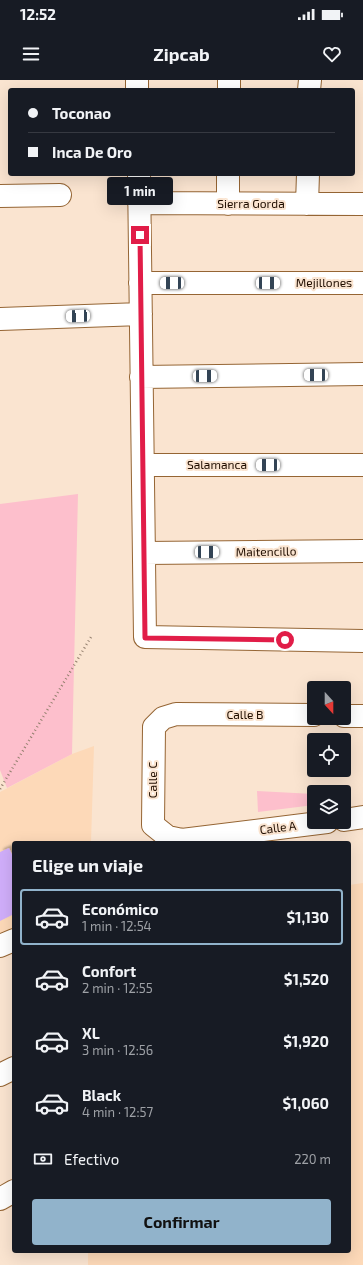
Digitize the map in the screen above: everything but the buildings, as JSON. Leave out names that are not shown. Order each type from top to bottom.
[{"type":"street","points":[[139,176],[145,638],[363,641]]},
{"type":"street","points":[[228,176],[228,204]]},
{"type":"street","points":[[307,204],[308,176]]},
{"type":"street","points":[[0,196],[60,194]]},
{"type":"street","name":"Sierra Gorda","points":[[139,203],[363,204]]},
{"type":"street","name":"Mejillones","points":[[140,283],[363,283]]},
{"type":"street","points":[[0,319],[140,314]]},
{"type":"street","points":[[141,376],[363,374]]},
{"type":"street","name":"Salamanca","points":[[143,465],[363,465]]},
{"type":"street","name":"Maitencillo","points":[[144,553],[363,551]]},
{"type":"street","name":"Calle B","points":[[176,714],[307,715]]},
{"type":"street","name":"Calle C","points":[[176,714],[163,718],[154,727],[153,825],[168,837],[182,840]]},
{"type":"street","points":[[351,716],[363,716]]},
{"type":"street","points":[[351,819],[363,817]]},
{"type":"street","name":"Calle A","points":[[182,840],[307,824]]},
{"type":"street","points":[[0,946],[12,941]]},
{"type":"street","points":[[0,1074],[12,1069]]},
{"type":"street","points":[[0,1199],[12,1192]]},
{"type":"path","points":[[0,788],[91,637]]},
{"type":"shaded area","points":[[78,494],[72,754],[7,788],[0,770],[0,504]]},
{"type":"shaded area","points":[[94,746],[91,841],[12,841],[12,935],[0,940],[0,792],[72,754]]},
{"type":"shaded area","points":[[257,791],[307,794],[307,806],[258,812]]},
{"type":"shaded area","points":[[363,883],[363,1265],[88,1265],[88,1253],[351,1253],[351,885]]},
{"type":"route","points":[[140,235],[145,638],[285,640]]}]
